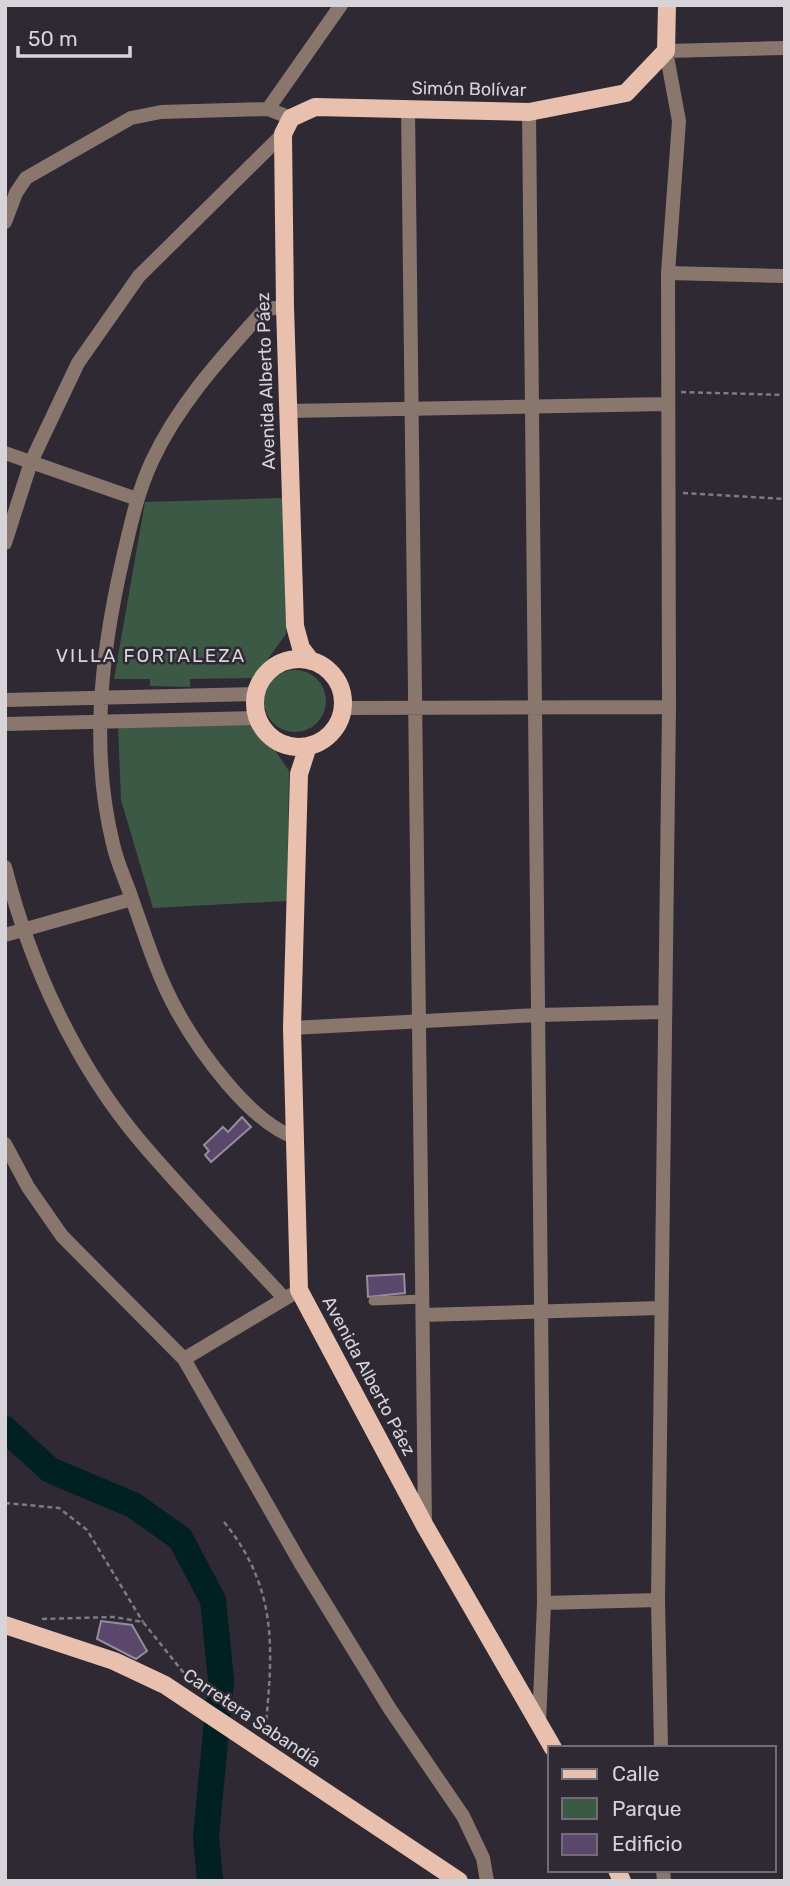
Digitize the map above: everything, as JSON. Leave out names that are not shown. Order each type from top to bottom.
[{"type":"main road","points":[[666,51],[667,5]]},
{"type":"main road","name":"Simón Bolívar","points":[[287,126],[315,107],[529,112],[626,93],[666,51]]},
{"type":"main road","name":"Avenida Alberto Páez","points":[[287,126],[285,307],[295,626],[301,648],[311,661]]},
{"type":"main road","name":"Avenida Alberto Páez","points":[[280,664],[295,626]]},
{"type":"main road","points":[[295,659],[311,661],[325,668],[335,679],[341,693],[342,708],[331,733],[308,746],[287,746],[264,730],[257,718],[256,694],[268,671],[295,659]]},
{"type":"main road","name":"Avenida Alberto Páez","points":[[287,746],[299,774]]},
{"type":"main road","name":"Avenida Alberto Páez","points":[[308,746],[299,774],[292,1028],[292,1294],[552,1746]]},
{"type":"main road","name":"Carretera Sabandía","points":[[5,1625],[114,1661],[197,1705],[459,1881]]},
{"type":"street","points":[[268,109],[341,5]]},
{"type":"street","points":[[661,1746],[658,1600],[669,707],[668,273],[680,121],[666,51],[785,48]]},
{"type":"street","points":[[5,222],[16,193],[26,178],[131,118],[161,111],[268,109],[287,126],[139,276],[78,363],[31,462],[5,543]]},
{"type":"street","points":[[408,109],[413,709],[425,1526]]},
{"type":"street","points":[[529,112],[544,1603],[539,1724]]},
{"type":"street","points":[[668,273],[785,276]]},
{"type":"street","points":[[285,307],[265,309],[212,368],[173,423],[152,461],[137,499],[105,648],[100,769],[113,845],[159,979],[187,1030],[259,1116],[277,1131],[294,1137]]},
{"type":"street","points":[[288,411],[532,407],[667,398]]},
{"type":"street","points":[[5,453],[137,499]]},
{"type":"street","points":[[5,700],[256,694]]},
{"type":"street","points":[[342,708],[669,707]]},
{"type":"street","points":[[5,724],[257,718]]},
{"type":"street","points":[[5,867],[24,929],[57,1011],[94,1077],[139,1140],[292,1294],[184,1359]]},
{"type":"street","points":[[5,935],[132,899]]},
{"type":"street","points":[[292,1028],[538,1015],[664,1012]]},
{"type":"street","points":[[5,1144],[28,1187],[62,1236],[184,1359],[301,1564],[390,1709],[463,1816],[483,1858],[487,1881]]},
{"type":"street","points":[[423,1315],[660,1308]]},
{"type":"street","points":[[544,1603],[658,1600]]},
{"type":"lane","points":[[373,1301],[423,1299]]},
{"type":"path","points":[[667,398],[785,395]]},
{"type":"path","points":[[668,492],[785,499]]},
{"type":"path","points":[[5,1503],[59,1508],[87,1530],[143,1622],[187,1677]]},
{"type":"path","points":[[224,1521],[244,1546],[269,1611],[272,1655],[263,1751]]},
{"type":"path","points":[[40,1619],[114,1617],[143,1622]]},
{"type":"green space","points":[[283,498],[286,634],[254,678],[190,679],[190,687],[150,686],[150,679],[114,679],[145,502]]},
{"type":"green space","points":[[295,670],[307,672],[317,679],[324,689],[324,713],[317,723],[307,730],[295,732],[283,730],[273,723],[266,713],[264,701],[266,689],[273,679],[283,672]]},
{"type":"green space","points":[[244,717],[275,750],[289,771],[287,901],[153,908],[121,800],[118,726]]},
{"type":"building","points":[[242,1117],[251,1127],[211,1162],[205,1155],[209,1151],[204,1145],[223,1127],[228,1132]]},
{"type":"building","points":[[404,1274],[405,1293],[368,1297],[367,1276]]},
{"type":"building","points":[[101,1621],[132,1625],[147,1651],[136,1659],[97,1639]]},
{"type":"waterway","points":[[5,1429],[50,1470],[133,1505],[180,1538],[213,1600],[221,1680],[206,1836],[210,1881]]},
{"type":"district","name":"VILLA FORTALEZA","points":[[151,655]]}]
